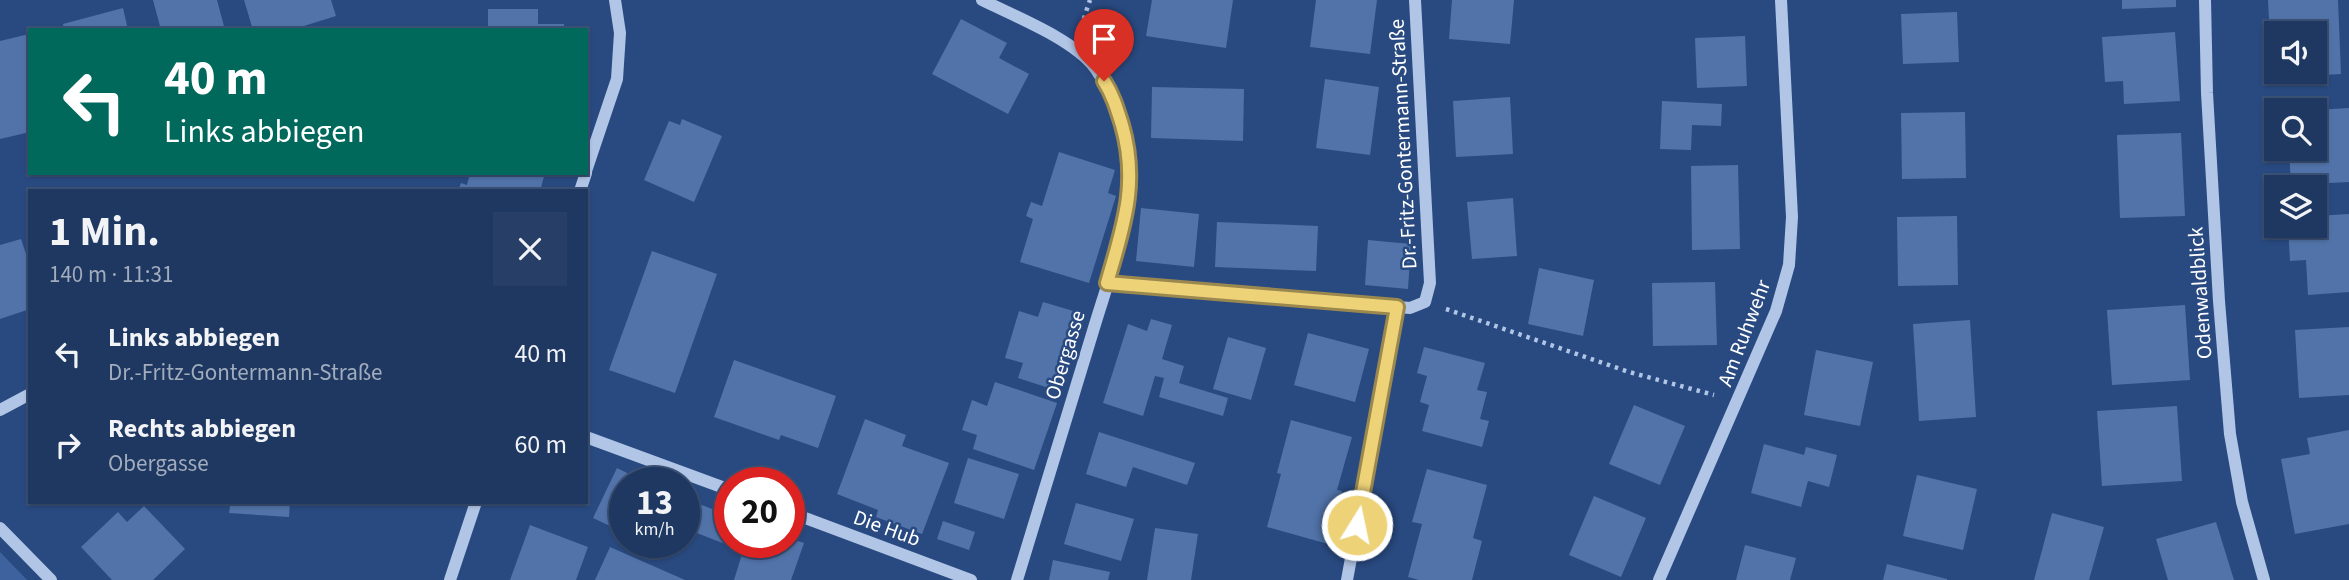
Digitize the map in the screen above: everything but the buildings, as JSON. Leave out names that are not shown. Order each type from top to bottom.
[{"type":"street","points":[[588,166],[617,79],[620,33],[615,0]]},
{"type":"street","name":"Obergasse","points":[[982,0],[1074,47],[1093,66],[1114,96],[1125,133],[1131,174],[1128,208],[1107,283],[1017,580]]},
{"type":"street","name":"Dr.-Fritz-Gontermann-Straße","points":[[1415,0],[1430,283],[1425,302]]},
{"type":"street","name":"Am Ruhwehr","points":[[1660,580],[1739,402],[1776,311],[1789,265],[1792,217],[1781,0]]},
{"type":"street","name":"Odenwaldblick","points":[[2205,0],[2218,301],[2230,434],[2242,502],[2264,580]]},
{"type":"street","points":[[1107,283],[1410,308],[1425,302]]},
{"type":"street","points":[[1347,580],[1397,307]]},
{"type":"street","points":[[0,411],[28,395]]},
{"type":"street","points":[[588,438],[714,484]]},
{"type":"street","points":[[450,580],[475,504]]},
{"type":"street","name":"Die Hub","points":[[805,518],[971,580]]},
{"type":"street","points":[[0,528],[51,580]]},
{"type":"path","points":[[1425,302],[1629,372],[1739,402]]},
{"type":"shaded area","points":[[0,552],[27,580],[0,580]]},
{"type":"route","points":[[1104,81],[1114,96],[1125,133],[1131,174],[1128,208],[1107,283],[1397,307],[1357,525]]}]
